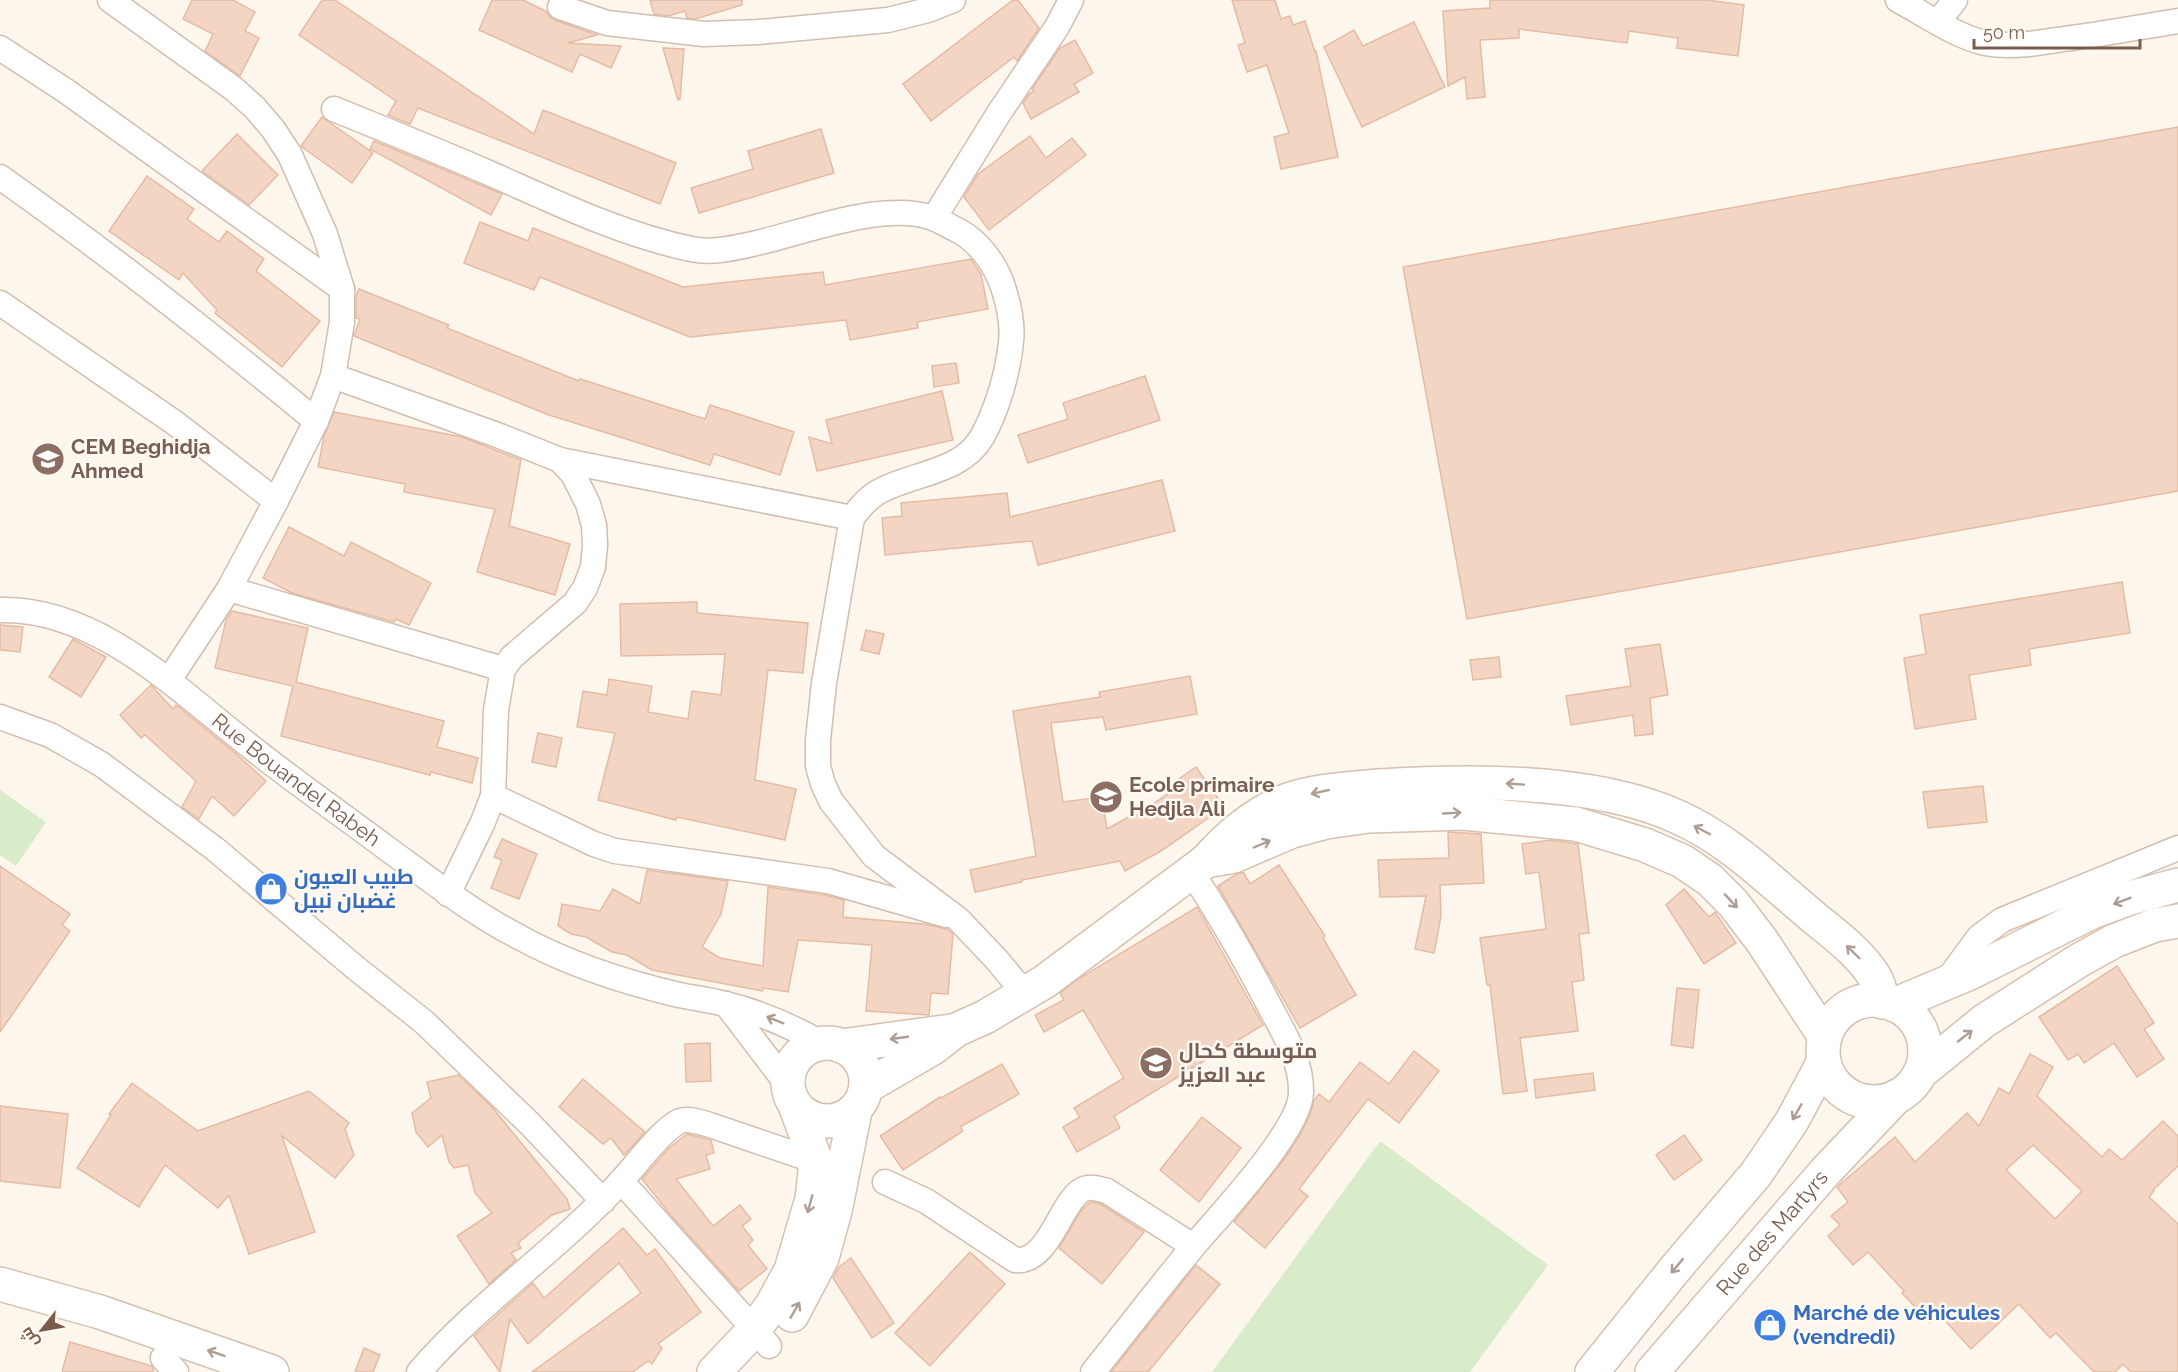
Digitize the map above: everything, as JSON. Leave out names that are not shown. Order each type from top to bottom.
[{"type":"street","points":[[110,0],[234,89],[273,129],[290,155],[325,234],[342,289],[342,322],[333,376],[316,421],[229,589],[169,680]]},
{"type":"street","points":[[560,8],[607,23],[704,34],[759,32],[888,20],[928,10],[953,0]]},
{"type":"street","points":[[934,218],[999,113],[1057,27],[1071,0]]},
{"type":"street","points":[[1898,0],[1962,35],[1985,43],[2006,45],[2083,37],[2178,21]]},
{"type":"street","points":[[1938,22],[1955,0]]},
{"type":"street","points":[[0,48],[66,91],[342,289]]},
{"type":"street","points":[[334,109],[596,219],[640,236],[694,250],[718,251],[885,213],[934,218],[968,236],[988,258],[1001,278],[1009,305],[1012,340],[1005,373],[991,418],[981,440],[956,463],[882,490],[867,500],[852,518],[824,683],[818,740],[818,766],[831,801],[874,856],[958,919],[1025,994]]},
{"type":"street","points":[[0,177],[215,337],[316,421]]},
{"type":"street","points":[[0,303],[175,423],[276,501]]},
{"type":"street","points":[[333,376],[560,460],[852,518]]},
{"type":"street","points":[[448,894],[493,796],[496,710],[503,669],[512,657],[575,603],[585,588],[593,567],[594,525],[588,504],[573,474],[560,460]]},
{"type":"street","points":[[229,589],[503,669]]},
{"type":"street","name":"Rue Bouandel Rabeh","points":[[0,610],[19,609],[46,614],[77,625],[146,663],[255,751],[448,894],[518,937],[560,958],[645,985],[726,1004],[768,1017],[831,1045]]},
{"type":"street","points":[[0,717],[50,735],[101,764],[215,849],[357,969],[424,1022],[530,1124],[603,1201]]},
{"type":"street","points":[[726,1004],[806,1117],[819,1122],[832,1122],[844,1118],[860,1099],[956,1030],[985,1017],[1044,982],[1199,866],[1237,830],[1286,801],[1327,790],[1408,784],[1494,783],[1549,787],[1613,796],[1678,817],[1715,837],[1749,862],[1857,955],[1874,976],[1888,1003]]},
{"type":"street","points":[[493,796],[594,844],[615,851],[828,881],[958,919]]},
{"type":"street","points":[[1199,866],[1234,856],[1292,831],[1326,822],[1369,816],[1462,813],[1576,824],[1645,845],[1682,861],[1710,880],[1733,903],[1762,941],[1824,1049],[1827,1071],[1836,1085],[1849,1096],[1873,1102],[1881,1102],[1897,1096],[1910,1087],[1920,1073],[1984,1021],[2078,961],[2114,941],[2155,925],[2178,921]]},
{"type":"street","points":[[1945,983],[1979,937],[2002,920],[2178,848]]},
{"type":"street","points":[[1093,1372],[1193,1246],[1227,1209],[1283,1136],[1294,1116],[1301,1095],[1293,1051],[1199,866]]},
{"type":"street","points":[[1888,1003],[1972,972],[2092,912],[2130,898],[2178,885]]},
{"type":"street","points":[[1592,1372],[1755,1174],[1792,1121],[1824,1049],[1832,1022],[1843,1010],[1859,1002],[1876,1000],[1907,1012],[1917,1025],[1924,1040],[1924,1057],[1920,1073]]},
{"type":"street","points":[[829,1166],[792,1096],[789,1071],[794,1059],[804,1050],[831,1045],[956,1030]]},
{"type":"street","points":[[746,1372],[762,1338],[772,1305],[791,1269],[812,1199],[860,1099],[866,1074],[861,1062],[852,1052],[831,1045]]},
{"type":"street","name":"Rue des Martyrs","points":[[1652,1372],[1825,1172],[1897,1096]]},
{"type":"street","points":[[419,1372],[448,1341],[603,1201],[670,1128],[680,1121],[689,1120],[707,1124],[829,1166]]},
{"type":"street","points":[[621,1181],[762,1338]]},
{"type":"street","points":[[885,1182],[926,1201],[1015,1260],[1023,1261],[1032,1257],[1050,1236],[1075,1196],[1082,1190],[1093,1188],[1107,1191],[1193,1246]]},
{"type":"street","points":[[0,1284],[100,1312],[272,1372]]},
{"type":"street","points":[[0,1307],[75,1325],[170,1365],[204,1372]]},
{"type":"street","points":[[714,1372],[762,1338]]},
{"type":"green space","points":[[0,790],[46,822],[16,866],[0,855]]},
{"type":"green space","points":[[1380,1141],[1548,1265],[1470,1372],[1212,1372]]},
{"type":"building","points":[[192,0],[233,0],[255,12],[245,31],[259,38],[240,76],[205,51],[213,34],[183,19]]},
{"type":"building","points":[[322,0],[335,0],[534,134],[543,110],[676,163],[660,204],[418,108],[410,124],[388,115],[396,101],[299,35]]},
{"type":"building","points":[[492,0],[523,0],[546,11],[555,20],[597,35],[568,43],[621,46],[611,68],[580,54],[572,72],[479,30]]},
{"type":"building","points":[[650,0],[742,0],[742,5],[695,19],[687,18],[685,11],[668,16],[654,14]]},
{"type":"building","points":[[1013,0],[1018,0],[1039,28],[1017,61],[1014,57],[931,121],[903,84]]},
{"type":"building","points":[[1232,0],[1275,0],[1281,19],[1290,16],[1293,25],[1305,21],[1316,51],[1338,157],[1281,169],[1274,137],[1289,133],[1267,65],[1247,72],[1238,45],[1245,43]]},
{"type":"building","points":[[1490,0],[1707,0],[1744,5],[1738,56],[1677,48],[1678,38],[1629,31],[1627,43],[1519,29],[1519,38],[1480,40],[1485,97],[1467,99],[1465,77],[1448,86],[1443,11],[1490,8]]},
{"type":"building","points":[[1414,22],[1445,87],[1362,127],[1324,47],[1354,30],[1363,46]]},
{"type":"building","points":[[1075,40],[1093,73],[1074,84],[1079,92],[1031,119],[1023,103],[1034,91],[1032,89],[1060,48]]},
{"type":"building","points":[[663,48],[684,49],[680,99],[678,100]]},
{"type":"building","points":[[322,117],[373,153],[352,183],[301,146]]},
{"type":"building","points":[[2178,127],[2178,491],[1467,619],[1403,267]]},
{"type":"building","points":[[821,129],[834,173],[699,213],[691,188],[753,169],[748,151]]},
{"type":"building","points":[[237,134],[278,175],[249,205],[202,171]]},
{"type":"building","points":[[1030,136],[1046,158],[1072,138],[1086,155],[989,230],[964,197],[978,174]]},
{"type":"building","points":[[374,141],[502,194],[491,215],[370,149]]},
{"type":"building","points":[[147,176],[194,209],[187,219],[219,242],[227,231],[264,259],[256,271],[320,321],[282,367],[215,313],[217,310],[183,273],[179,280],[109,231]]},
{"type":"building","points":[[480,222],[528,241],[533,228],[683,287],[823,272],[825,285],[971,259],[981,274],[988,309],[917,322],[918,328],[850,340],[846,320],[690,337],[540,277],[534,290],[464,263]]},
{"type":"building","points":[[359,289],[449,325],[447,328],[579,381],[580,379],[705,419],[710,405],[794,432],[780,475],[714,454],[710,465],[549,415],[354,336],[360,319],[356,318],[356,296]]},
{"type":"building","points":[[956,363],[959,383],[934,387],[932,366]]},
{"type":"building","points":[[1145,376],[1160,420],[1028,463],[1018,435],[1068,419],[1063,403]]},
{"type":"building","points":[[942,391],[953,440],[817,471],[809,437],[832,444],[826,420]]},
{"type":"building","points":[[334,412],[462,437],[521,460],[509,527],[570,544],[555,595],[477,572],[495,509],[404,492],[405,484],[318,467],[324,436]]},
{"type":"building","points":[[1162,480],[1175,531],[1038,565],[1032,541],[885,555],[882,518],[902,516],[901,503],[1007,493],[1010,517]]},
{"type":"building","points":[[289,527],[344,556],[351,542],[431,583],[409,625],[396,619],[394,622],[292,593],[263,578]]},
{"type":"building","points":[[2122,582],[2130,633],[2029,649],[2031,665],[1969,675],[1976,719],[1915,729],[1904,658],[1926,654],[1920,615]]},
{"type":"building","points":[[697,602],[697,613],[808,623],[803,673],[768,670],[755,780],[796,789],[785,840],[677,817],[676,820],[598,800],[615,733],[577,727],[583,691],[607,695],[609,679],[652,686],[648,712],[688,719],[692,691],[721,695],[725,654],[621,656],[620,604]]},
{"type":"building","points":[[232,611],[308,628],[296,682],[444,721],[437,747],[478,758],[472,783],[431,772],[430,775],[281,736],[293,686],[215,668],[226,620]]},
{"type":"building","points":[[0,625],[23,627],[20,652],[0,650]]},
{"type":"building","points":[[866,630],[884,634],[879,654],[861,650]]},
{"type":"building","points":[[73,639],[106,657],[81,697],[49,677]]},
{"type":"building","points":[[1660,644],[1668,695],[1650,698],[1653,734],[1635,736],[1633,715],[1571,725],[1566,696],[1631,686],[1625,649]]},
{"type":"building","points":[[1499,657],[1501,677],[1473,680],[1470,660]]},
{"type":"building","points":[[1190,676],[1197,714],[1106,730],[1103,717],[1051,723],[1063,802],[1102,797],[1107,829],[1132,815],[1133,818],[1176,788],[1173,783],[1196,767],[1224,807],[1161,851],[1125,871],[1120,861],[1022,880],[1022,882],[975,892],[970,870],[1036,856],[1013,711],[1100,697],[1099,692]]},
{"type":"building","points":[[151,685],[173,709],[176,705],[266,781],[234,816],[212,796],[199,819],[182,807],[196,781],[145,735],[141,738],[120,715]]},
{"type":"building","points":[[538,733],[562,738],[556,767],[532,762]]},
{"type":"building","points":[[1983,786],[1987,822],[1928,828],[1923,792]]},
{"type":"building","points":[[1448,832],[1481,834],[1484,883],[1440,885],[1441,916],[1434,953],[1415,949],[1426,896],[1380,897],[1378,860],[1449,858]]},
{"type":"building","points":[[502,839],[537,854],[519,899],[491,888],[502,860],[494,857]]},
{"type":"building","points":[[1551,840],[1578,844],[1589,933],[1579,934],[1584,980],[1572,982],[1578,1031],[1520,1038],[1527,1091],[1503,1094],[1490,985],[1487,985],[1480,938],[1546,929],[1539,872],[1526,874],[1522,844]]},
{"type":"building","points":[[1279,865],[1325,936],[1323,938],[1356,995],[1300,1028],[1218,886],[1243,872],[1250,884]]},
{"type":"building","points":[[0,866],[70,914],[62,925],[70,931],[0,1032]]},
{"type":"building","points":[[647,870],[728,881],[721,914],[702,947],[720,958],[763,966],[768,887],[844,900],[843,917],[924,924],[947,929],[953,934],[948,994],[931,993],[929,1015],[866,1011],[872,945],[798,940],[788,992],[764,988],[762,991],[652,970],[627,955],[612,952],[586,937],[571,934],[558,926],[562,904],[600,911],[613,889],[640,904]]},
{"type":"building","points":[[1684,889],[1709,917],[1715,912],[1736,943],[1704,964],[1666,905]]},
{"type":"building","points":[[1197,907],[1263,1025],[1114,1116],[1120,1128],[1077,1152],[1063,1127],[1080,1117],[1074,1108],[1124,1078],[1083,1010],[1044,1032],[1035,1015],[1064,1000],[1060,993],[1080,978]]},
{"type":"building","points":[[2117,966],[2154,1023],[2144,1029],[2164,1059],[2137,1077],[2114,1043],[2084,1063],[2078,1054],[2068,1060],[2039,1017]]},
{"type":"building","points":[[1677,988],[1699,990],[1693,1048],[1671,1045]]},
{"type":"building","points":[[710,1043],[711,1081],[686,1082],[685,1044]]},
{"type":"building","points":[[1414,1051],[1439,1071],[1399,1123],[1368,1099],[1299,1189],[1308,1196],[1265,1248],[1234,1222],[1285,1158],[1300,1135],[1310,1115],[1314,1100],[1319,1094],[1329,1102],[1360,1062],[1389,1084]]},
{"type":"building","points":[[2030,1054],[2053,1067],[2037,1096],[2102,1157],[2109,1149],[2122,1160],[2163,1121],[2178,1136],[2178,1166],[2153,1190],[2149,1197],[2178,1224],[2178,1372],[2131,1372],[2123,1364],[2115,1372],[2094,1372],[2056,1333],[2050,1338],[2019,1304],[1971,1349],[1939,1314],[1930,1323],[1868,1252],[1853,1265],[1828,1236],[1840,1225],[1831,1216],[1848,1202],[1837,1187],[1895,1137],[1915,1162],[1967,1113],[1979,1126],[1999,1088],[2009,1094]],"holes":[[[2033,1145],[2082,1191],[2055,1219],[2006,1170]]]},
{"type":"building","points":[[1002,1064],[1019,1094],[960,1127],[963,1131],[903,1170],[880,1136],[940,1097]]},
{"type":"building","points":[[1593,1073],[1595,1090],[1536,1098],[1534,1080]]},
{"type":"building","points":[[458,1075],[491,1106],[567,1199],[570,1209],[552,1215],[518,1243],[521,1248],[511,1253],[516,1260],[489,1284],[457,1236],[492,1213],[475,1193],[468,1165],[454,1168],[449,1162],[442,1135],[428,1147],[416,1132],[412,1113],[431,1098],[427,1082]]},
{"type":"building","points":[[583,1079],[645,1132],[624,1155],[611,1138],[603,1144],[559,1107]]},
{"type":"building","points":[[132,1083],[198,1131],[309,1091],[349,1123],[345,1129],[354,1155],[335,1178],[282,1136],[315,1232],[249,1254],[229,1195],[218,1208],[165,1165],[139,1207],[77,1168],[111,1115],[109,1114]]},
{"type":"building","points":[[0,1106],[68,1114],[60,1188],[0,1181]]},
{"type":"building","points":[[1202,1117],[1241,1148],[1199,1202],[1160,1170]]},
{"type":"building","points":[[687,1134],[711,1140],[714,1153],[706,1155],[710,1169],[676,1179],[713,1226],[740,1205],[751,1219],[742,1226],[753,1240],[748,1245],[767,1269],[739,1291],[669,1213],[642,1179],[668,1149]]},
{"type":"building","points":[[1684,1135],[1702,1160],[1674,1180],[1656,1155]]},
{"type":"building","points":[[1090,1202],[1101,1204],[1144,1232],[1102,1284],[1059,1248],[1080,1212]]},
{"type":"building","points":[[623,1228],[647,1255],[655,1249],[701,1312],[658,1344],[662,1348],[652,1364],[648,1361],[633,1372],[532,1372],[641,1293],[619,1263],[528,1344],[510,1319],[500,1372],[474,1336],[533,1283],[544,1298]]},
{"type":"building","points":[[970,1252],[1005,1284],[930,1366],[895,1333]]},
{"type":"building","points":[[851,1258],[894,1323],[872,1338],[833,1278],[839,1267]]},
{"type":"building","points":[[1196,1265],[1220,1284],[1148,1372],[1111,1372]]},
{"type":"building","points":[[70,1342],[152,1366],[154,1372],[62,1372]]},
{"type":"building","points":[[364,1348],[380,1355],[373,1372],[355,1372]]},
{"type":"place","name":"CEM Beghidja Ahmed","points":[[48,459]]},
{"type":"place","name":"Ecole primaire Hedjla Ali","points":[[1106,797]]},
{"type":"place","name":"طبيب العيون غضبان نبيل","points":[[271,889]]},
{"type":"place","name":"متوسطة كحال عبد العزيز","points":[[1156,1063]]},
{"type":"place","name":"Marché de véhicules (vendredi)","points":[[1770,1325]]}]
